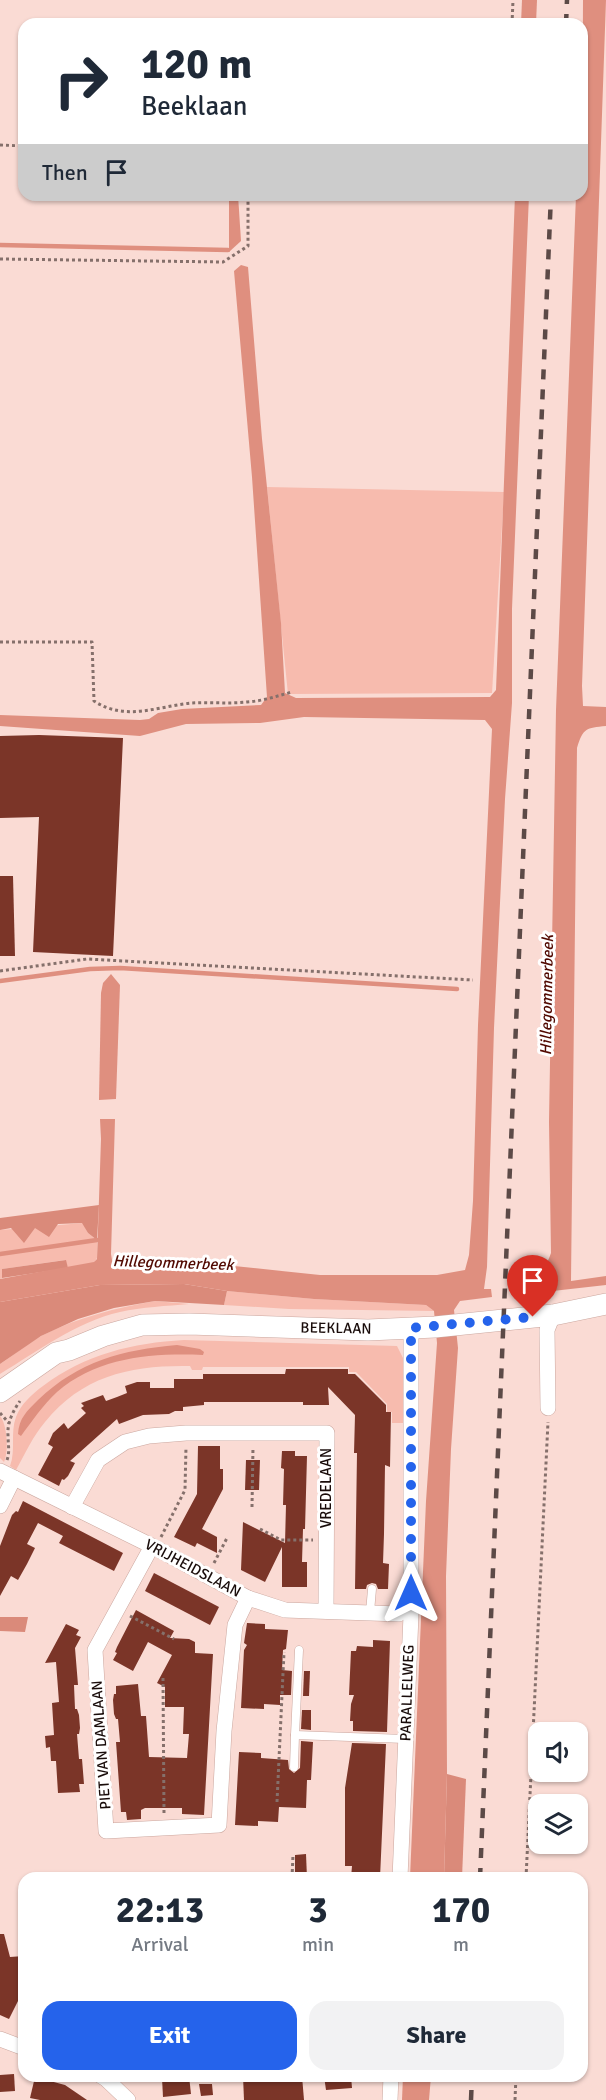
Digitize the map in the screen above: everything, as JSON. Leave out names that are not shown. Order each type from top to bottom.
[{"type":"main road","name":"BEEKLAAN","points":[[0,1392],[56,1353],[141,1325],[189,1323],[368,1330],[445,1326],[553,1315],[606,1304]]},
{"type":"main road","name":"BEEKLAAN","points":[[4,1416],[21,1387],[69,1350]]},
{"type":"street","points":[[548,1408],[547,1330],[553,1315]]},
{"type":"street","name":"PARALLELWEG","points":[[400,1872],[411,1615],[411,1328]]},
{"type":"street","name":"VREDELAAN","points":[[72,1506],[98,1460],[124,1442],[149,1436],[186,1433],[327,1433],[326,1611]]},
{"type":"street","points":[[0,1506],[5,1474]]},
{"type":"street","name":"VRIJHEIDSLAAN","points":[[5,1474],[154,1547],[248,1598],[285,1610],[399,1614]]},
{"type":"street","name":"PIET VAN DAMLAAN","points":[[154,1547],[95,1650],[106,1831],[219,1826],[224,1731],[235,1625],[248,1598]]},
{"type":"street","points":[[0,2039],[18,2046]]},
{"type":"street","points":[[110,2082],[128,2100]]},
{"type":"street","points":[[390,2100],[392,2082]]},
{"type":"lane","points":[[370,1612],[372,1589]]},
{"type":"lane","points":[[294,1767],[299,1650]]},
{"type":"lane","points":[[296,1735],[405,1739]]},
{"type":"path","points":[[512,18],[513,0]]},
{"type":"path","points":[[0,145],[18,146]]},
{"type":"path","points":[[0,259],[224,262],[248,246],[248,201]]},
{"type":"path","points":[[0,642],[92,642],[94,701],[106,709],[134,713],[191,703],[260,701],[292,692]]},
{"type":"path","points":[[0,971],[87,959],[472,980]]},
{"type":"path","points":[[4,1416],[14,1410],[23,1396]]},
{"type":"path","points":[[526,1872],[548,1408]]},
{"type":"path","points":[[0,1413],[4,1416],[9,1455],[5,1474]]},
{"type":"path","points":[[154,1547],[185,1490],[186,1433]]},
{"type":"path","points":[[252,1507],[253,1433]]},
{"type":"path","points":[[260,1528],[281,1540],[326,1540]]},
{"type":"path","points":[[208,1576],[227,1538]]},
{"type":"path","points":[[117,1609],[174,1639]]},
{"type":"path","points":[[277,1802],[284,1652]]},
{"type":"path","points":[[163,1678],[164,1828]]},
{"type":"path","points":[[292,1872],[293,1855]]},
{"type":"path","points":[[515,2100],[516,2082]]},
{"type":"shaded area","points":[[267,487],[504,492],[492,693],[288,694]]},
{"type":"shaded area","points":[[99,1205],[97,1240],[88,1233],[82,1223],[58,1224],[49,1237],[35,1228],[24,1243],[11,1228],[0,1230],[0,1218]]},
{"type":"shaded area","points":[[83,1223],[88,1233],[97,1240],[97,1258],[94,1263],[68,1268],[65,1260],[2,1269],[0,1279],[0,1230]]},
{"type":"shaded area","points":[[66,1260],[68,1268],[2,1278],[2,1269]]},
{"type":"shaded area","points":[[184,1284],[227,1291],[224,1305],[155,1301],[114,1308],[78,1319],[41,1336],[0,1364],[0,1302],[100,1285]]},
{"type":"shaded area","points":[[227,1291],[314,1299],[426,1305],[434,1311],[289,1309],[224,1305]]},
{"type":"shaded area","points":[[155,1301],[189,1304],[137,1309],[104,1317],[58,1338],[0,1374],[0,1364],[43,1335],[98,1314]]},
{"type":"shaded area","points":[[184,1340],[397,1346],[403,1358],[404,1423],[392,1423],[392,1412],[387,1412],[387,1404],[356,1372],[349,1372],[349,1367],[203,1367],[202,1370],[192,1370],[190,1366],[148,1368],[110,1376],[76,1393],[60,1406],[41,1427],[16,1470],[10,1466],[16,1417],[27,1400],[43,1386],[76,1366],[110,1352],[146,1344]]},
{"type":"shaded area","points":[[0,1416],[6,1438],[4,1462],[0,1458]]},
{"type":"shaded area","points":[[0,1617],[28,1617],[25,1632],[0,1631]]},
{"type":"shaded area","points":[[447,1774],[466,1779],[462,1872],[444,1872]]},
{"type":"water","points":[[522,0],[537,0],[536,18],[521,18]]},
{"type":"water","points":[[583,0],[606,0],[582,686],[583,706],[606,707],[606,726],[586,730],[577,748],[571,1281],[606,1276],[606,1285],[526,1294],[526,1285],[543,1269],[551,1253],[549,1122],[556,710],[576,201],[588,201],[588,18],[583,18]]},
{"type":"water","points":[[229,201],[238,201],[241,241],[229,252]]},
{"type":"water","name":"Hillegommerbeek","points":[[515,201],[529,201],[512,609],[512,703],[494,1028],[487,1267],[484,1289],[491,1289],[492,1297],[460,1301],[454,1310],[458,1348],[446,1576],[447,1774],[444,1872],[410,1872],[426,1501],[437,1343],[434,1311],[426,1305],[314,1299],[227,1291],[184,1284],[100,1285],[0,1302],[0,1279],[94,1262],[97,1259],[100,1119],[115,1119],[111,1254],[114,1263],[205,1263],[320,1275],[437,1275],[465,1270],[469,1255],[492,729],[485,720],[304,717],[260,723],[186,724],[140,736],[0,726],[0,715],[140,720],[149,719],[158,713],[182,709],[261,705],[267,697],[252,477],[234,271],[241,265],[248,267],[262,439],[281,623],[285,693],[296,698],[490,697],[496,690]]},
{"type":"water","points":[[111,974],[120,985],[116,1099],[99,1100],[101,993],[103,983]]},
{"type":"water","points":[[177,1345],[200,1349],[204,1352],[203,1355],[164,1355],[126,1360],[90,1371],[57,1392],[21,1436],[18,1434],[22,1419],[38,1400],[53,1387],[85,1367],[120,1354]]},
{"type":"water","points":[[403,2082],[430,2082],[429,2100],[402,2100]]},
{"type":"building","points":[[0,736],[123,738],[113,956],[33,952],[39,817],[0,818]]},
{"type":"building","points":[[0,876],[13,876],[15,956],[0,956]]},
{"type":"building","points":[[286,1369],[348,1369],[348,1374],[355,1374],[386,1405],[386,1412],[391,1412],[390,1467],[385,1465],[383,1563],[389,1564],[388,1589],[378,1589],[376,1584],[372,1583],[367,1585],[366,1589],[355,1589],[357,1453],[354,1453],[355,1415],[328,1387],[329,1405],[303,1405],[303,1402],[204,1402],[204,1405],[183,1407],[183,1411],[143,1415],[119,1424],[117,1419],[70,1461],[75,1463],[59,1486],[38,1475],[53,1447],[48,1444],[53,1433],[64,1423],[68,1429],[86,1413],[81,1408],[84,1406],[81,1403],[103,1395],[106,1401],[117,1397],[127,1393],[125,1386],[137,1382],[150,1382],[150,1388],[174,1388],[174,1379],[203,1379],[203,1374],[285,1374]]},
{"type":"building","points":[[198,1446],[220,1446],[223,1489],[202,1529],[217,1537],[217,1553],[197,1543],[195,1547],[174,1537],[197,1494]]},
{"type":"building","points":[[282,1451],[295,1451],[295,1456],[307,1456],[302,1562],[307,1562],[307,1587],[282,1587],[282,1547],[265,1582],[241,1570],[243,1522],[285,1543],[286,1505],[283,1505]]},
{"type":"building","points":[[246,1460],[260,1460],[259,1490],[245,1490]]},
{"type":"building","points":[[23,1501],[123,1553],[114,1571],[59,1543],[63,1536],[38,1523],[27,1544],[35,1548],[27,1564],[18,1580],[11,1576],[0,1596],[0,1546],[12,1515],[18,1512]]},
{"type":"building","points":[[154,1573],[219,1607],[210,1625],[145,1591]]},
{"type":"building","points":[[136,1610],[174,1631],[170,1638],[189,1639],[195,1642],[195,1653],[213,1654],[204,1815],[182,1814],[182,1808],[145,1808],[141,1810],[141,1819],[127,1820],[126,1812],[121,1812],[116,1742],[120,1742],[118,1719],[114,1714],[113,1700],[116,1686],[138,1684],[141,1716],[146,1716],[149,1757],[187,1758],[189,1734],[183,1734],[184,1707],[165,1707],[165,1687],[157,1683],[172,1655],[148,1642],[133,1671],[113,1660]]},
{"type":"building","points":[[247,1623],[265,1624],[265,1629],[288,1630],[286,1649],[283,1650],[282,1670],[292,1671],[291,1695],[280,1695],[280,1705],[264,1704],[264,1709],[241,1708]]},
{"type":"building","points":[[66,1624],[79,1630],[76,1635],[81,1637],[75,1648],[78,1685],[74,1685],[75,1709],[79,1715],[80,1728],[77,1734],[79,1759],[82,1759],[84,1784],[79,1784],[80,1792],[58,1793],[56,1761],[51,1761],[50,1747],[46,1748],[45,1736],[54,1735],[52,1703],[59,1702],[56,1662],[45,1663]]},
{"type":"building","points":[[373,1640],[390,1641],[387,1732],[353,1731],[353,1721],[350,1721],[354,1695],[349,1695],[351,1651],[356,1651],[357,1646],[373,1647]]},
{"type":"building","points":[[304,1671],[310,1671],[309,1696],[303,1696]]},
{"type":"building","points":[[302,1710],[311,1710],[311,1730],[301,1729]]},
{"type":"building","points":[[301,1741],[313,1742],[311,1780],[307,1780],[306,1808],[279,1807],[278,1822],[258,1821],[258,1826],[235,1825],[239,1752],[261,1753],[261,1758],[288,1760],[289,1769],[294,1773],[300,1768]]},
{"type":"building","points":[[352,1743],[386,1744],[380,1872],[352,1872],[352,1866],[345,1866],[345,1788]]},
{"type":"building","points":[[306,1854],[307,1872],[295,1872],[295,1855]]},
{"type":"building","points":[[0,1934],[4,1934],[10,1957],[18,1956],[18,2001],[9,2019],[0,2015]]},
{"type":"building","points":[[14,2074],[15,2091],[0,2092],[0,2075]]},
{"type":"building","points":[[34,2082],[54,2082],[65,2085],[87,2100],[40,2100],[30,2098]]},
{"type":"building","points":[[162,2082],[190,2082],[191,2094],[163,2097]]},
{"type":"building","points":[[243,2082],[302,2082],[304,2100],[244,2100]]},
{"type":"building","points":[[325,2082],[352,2082],[352,2088],[326,2090]]},
{"type":"building","points":[[199,2084],[212,2084],[213,2095],[201,2096]]},
{"type":"waterway","points":[[0,245],[228,250]]},
{"type":"waterway","points":[[0,981],[90,969],[120,968],[457,989]]},
{"type":"waterway","points":[[0,1254],[97,1240]]},
{"type":"railway","points":[[566,18],[567,0]]},
{"type":"railway","points":[[480,1872],[551,201]]},
{"type":"railway","points":[[471,2100],[472,2082]]},
{"type":"route","points":[[411,1593],[411,1328],[533,1317]]}]
